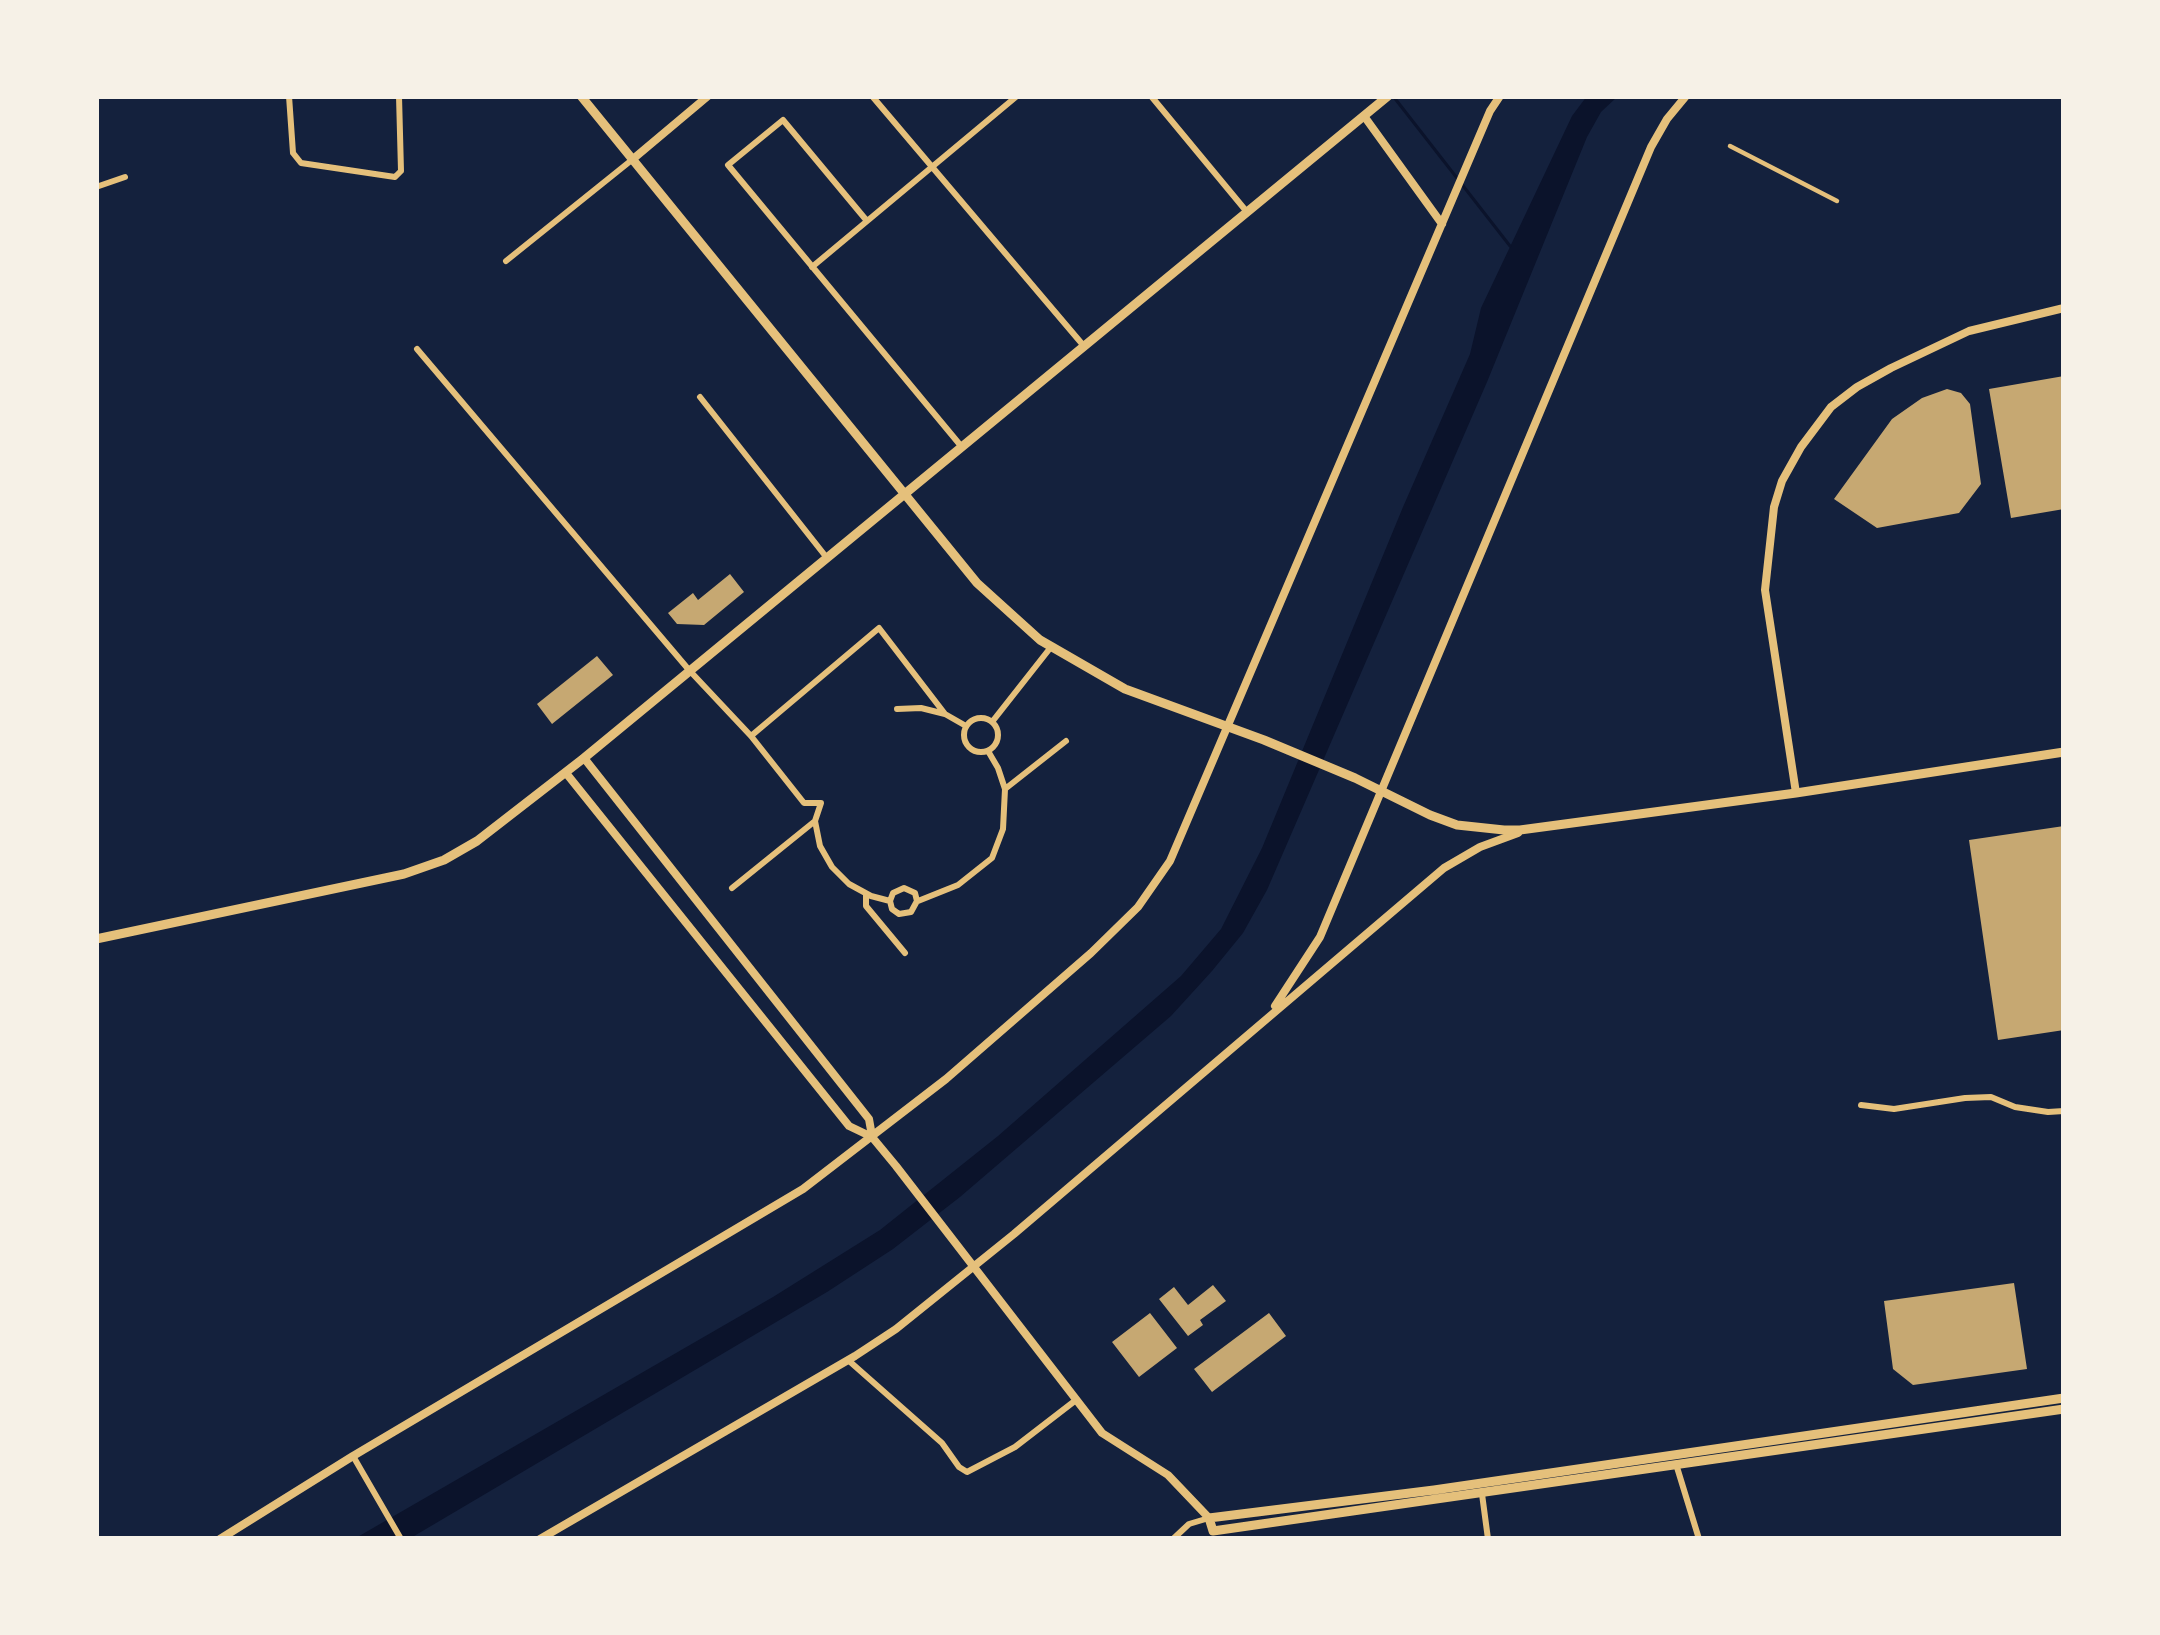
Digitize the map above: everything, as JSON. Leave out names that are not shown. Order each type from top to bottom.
[{"type":"main road","points":[[581,96],[977,583],[1040,640],[1126,689],[1264,740],[1430,815],[1457,825],[1504,830],[1796,793],[2064,752]]},
{"type":"main road","points":[[96,939],[404,874],[477,842],[1388,96]]},
{"type":"main road","points":[[2064,1398],[1434,1490],[1209,1517],[1213,1531],[2064,1409]]},
{"type":"street","points":[[290,96],[293,153],[301,163],[394,177],[401,171],[399,96]]},
{"type":"street","points":[[506,261],[709,96]]},
{"type":"street","points":[[872,96],[1084,346]]},
{"type":"street","points":[[812,267],[1017,96]]},
{"type":"street","points":[[1151,96],[1247,212]]},
{"type":"street","points":[[220,1539],[803,1189],[946,1078],[1138,907],[1170,861],[1500,96]]},
{"type":"street","points":[[1261,1023],[1320,937],[1651,147],[1686,96]]},
{"type":"street","points":[[1367,113],[1443,221]]},
{"type":"street","points":[[867,221],[783,120],[728,165],[962,448]]},
{"type":"street","points":[[1730,146],[1837,201]]},
{"type":"street","points":[[96,187],[124,177]]},
{"type":"street","points":[[1796,793],[1765,590],[1774,507],[1782,481],[1831,407],[1857,386],[1969,332],[2064,308]]},
{"type":"street","points":[[417,349],[804,803],[821,803],[815,821],[820,845],[849,884],[890,901],[895,912],[903,915],[917,902],[958,885],[992,857],[1003,829],[1005,790],[988,751]]},
{"type":"street","points":[[700,397],[827,558]]},
{"type":"street","points":[[751,736],[879,628],[945,714]]},
{"type":"street","points":[[992,722],[1051,646]]},
{"type":"street","points":[[897,709],[922,708],[966,726]]},
{"type":"street","points":[[978,718],[992,722],[998,735],[995,744],[988,751],[969,748],[964,740],[966,726],[978,718]]},
{"type":"street","points":[[1005,790],[1066,741]]},
{"type":"street","points":[[584,758],[869,1119],[872,1137]]},
{"type":"street","points":[[566,773],[849,1126],[872,1137],[896,1166],[1102,1433],[1168,1475],[1209,1517],[1189,1524],[1173,1539]]},
{"type":"street","points":[[731,888],[815,821]]},
{"type":"street","points":[[540,1539],[896,1329],[1444,868],[1480,847],[1531,829]]},
{"type":"street","points":[[890,901],[896,890],[904,888],[915,893],[917,902]]},
{"type":"street","points":[[866,894],[866,906],[905,953]]},
{"type":"street","points":[[1861,1106],[1894,1109],[1991,1097],[2015,1107],[2064,1111]]},
{"type":"street","points":[[848,1360],[942,1443],[967,1472],[1015,1448],[1076,1399]]},
{"type":"street","points":[[353,1456],[401,1539]]},
{"type":"street","points":[[1676,1465],[1699,1539]]},
{"type":"street","points":[[1482,1494],[1488,1539]]},
{"type":"water","points":[[1587,96],[1618,96],[1601,112],[1587,137],[1487,382],[1267,890],[1243,933],[1212,971],[1171,1016],[893,1249],[409,1539],[354,1539],[880,1230],[998,1136],[1181,976],[1221,929],[1262,848],[1470,354],[1481,308],[1572,116]]},
{"type":"building","points":[[2064,376],[2064,509],[2011,518],[1989,389]]},
{"type":"building","points":[[1947,389],[1961,393],[1970,404],[1981,484],[1959,513],[1877,528],[1834,499],[1892,419],[1922,398]]},
{"type":"building","points":[[730,574],[744,592],[704,625],[677,624],[668,613],[693,593],[698,600]]},
{"type":"building","points":[[597,656],[613,675],[552,724],[537,704]]},
{"type":"building","points":[[2064,826],[2064,1030],[1998,1040],[1969,840]]},
{"type":"building","points":[[2014,1283],[2027,1369],[1913,1385],[1893,1369],[1884,1301]]},
{"type":"building","points":[[1213,1285],[1226,1301],[1200,1320],[1203,1325],[1188,1336],[1159,1299],[1174,1287],[1188,1305]]},
{"type":"building","points":[[1150,1313],[1177,1348],[1139,1377],[1112,1342]]},
{"type":"building","points":[[1269,1313],[1286,1336],[1212,1392],[1194,1369]]},
{"type":"waterway","points":[[1393,96],[1510,246]]}]
